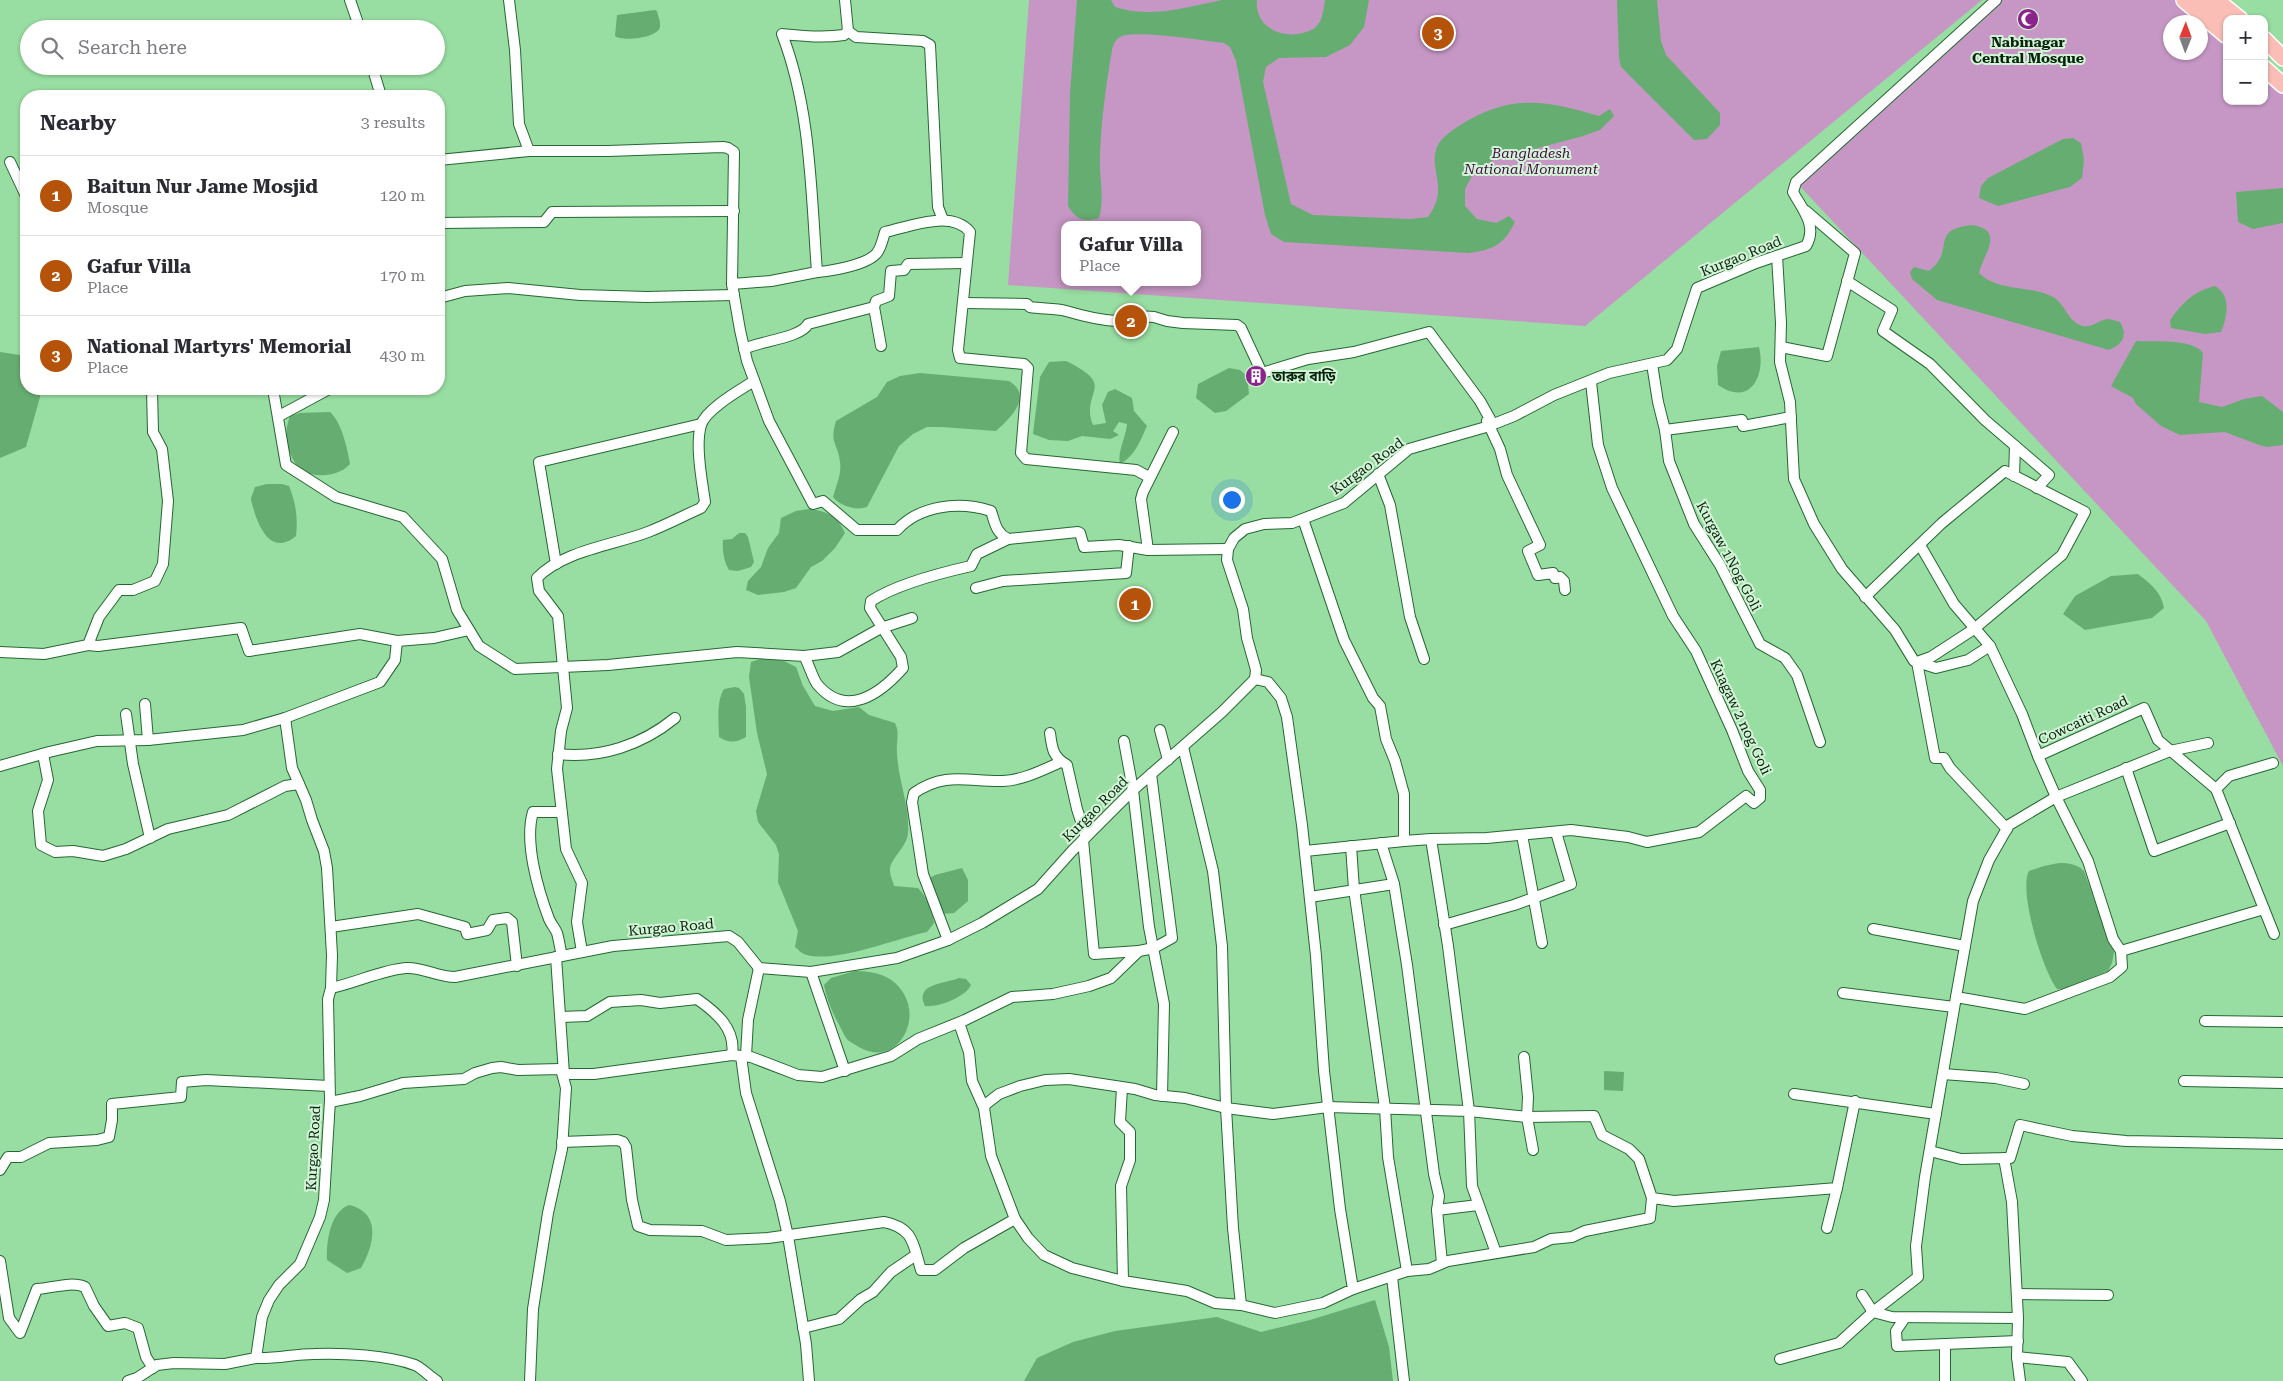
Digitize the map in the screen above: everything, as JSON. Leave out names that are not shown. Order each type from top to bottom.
[{"type":"highway","points":[[2184,0],[2223,33]]},
{"type":"highway","points":[[2202,0],[2223,18]]},
{"type":"highway","points":[[2217,0],[2235,15]]},
{"type":"highway","points":[[2228,0],[2245,15]]},
{"type":"highway","points":[[2268,36],[2283,50]]},
{"type":"highway","points":[[2268,43],[2283,58]]},
{"type":"highway","points":[[2268,57],[2283,70]]},
{"type":"highway","points":[[2268,72],[2283,85]]},
{"type":"street","points":[[350,0],[357,20]]},
{"type":"street","points":[[509,0],[516,60],[519,124],[529,151]]},
{"type":"street","points":[[845,0],[848,31],[856,37],[924,41],[930,45],[938,207],[943,220]]},
{"type":"street","name":"Kurgao Road","points":[[1228,549],[1234,538],[1246,529],[1264,524],[1292,523],[1344,503],[1409,449],[1490,426],[1554,395],[1591,382],[1609,373],[1652,364],[1667,360],[1673,356],[1697,288],[1806,246],[1811,231],[1805,210],[1793,192],[1796,182],[1996,0]]},
{"type":"street","points":[[817,272],[814,194],[810,157],[793,62],[782,34],[808,37],[835,36],[844,35],[848,31]]},
{"type":"street","points":[[375,75],[380,90]]},
{"type":"street","points":[[445,159],[529,151],[728,148],[734,152],[733,289],[744,349],[769,421],[813,504],[823,501],[857,530],[897,530],[907,519],[934,508],[979,507],[991,511],[996,530],[1001,536],[1008,539]]},
{"type":"street","points":[[10,162],[20,183]]},
{"type":"street","points":[[1781,347],[1827,356],[1855,252],[1805,210]]},
{"type":"street","points":[[445,223],[544,222],[552,212],[572,211],[734,211]]},
{"type":"street","points":[[445,296],[465,291],[508,288],[647,297],[733,289],[817,272],[831,271],[869,260],[878,253],[885,232],[943,220],[965,226],[970,232],[958,350],[960,358],[1024,364],[1028,368],[1021,452],[1026,459],[1136,470],[1149,476]]},
{"type":"street","points":[[1777,256],[1780,362],[1790,402],[1794,479],[1814,524],[1842,569],[1895,630],[1914,661],[1936,668],[1968,660],[1990,646]]},
{"type":"street","points":[[881,346],[874,307],[876,301],[889,296],[891,271],[904,270],[908,264],[966,263]]},
{"type":"street","points":[[1847,281],[1892,310],[1883,331],[1930,364],[1985,420],[2049,475],[2037,488]]},
{"type":"street","points":[[963,303],[1027,304],[1030,308],[1065,311],[1075,315],[1103,320],[1116,321],[1121,315],[1154,316],[1167,321],[1183,323],[1206,322],[1237,326],[1241,328],[1262,373],[1308,359],[1354,352],[1429,332],[1480,401],[1490,420],[1487,421],[1507,474],[1540,545],[1528,551],[1538,575],[1554,573],[1555,578],[1560,577],[1564,581],[1566,590]]},
{"type":"street","points":[[744,349],[756,343],[791,336],[806,329],[808,324],[874,307]]},
{"type":"street","name":"Kurgaw 1Nog Goli","points":[[1652,364],[1658,402],[1666,430],[1669,461],[1694,524],[1720,565],[1760,644],[1785,658],[1797,675],[1820,742]]},
{"type":"street","points":[[582,952],[577,922],[582,883],[566,849],[557,770],[558,754],[567,708],[558,616],[539,591],[537,578],[545,570],[574,556],[647,532],[701,508],[705,502],[700,444],[701,424],[709,414],[730,396],[754,381]]},
{"type":"street","name":"Kuagaw 2 nog Goli","points":[[1305,851],[1431,839],[1487,838],[1581,831],[1628,837],[1647,842],[1699,832],[1746,796],[1754,803],[1760,798],[1760,790],[1748,771],[1732,730],[1696,651],[1673,616],[1612,488],[1598,445],[1591,382]]},
{"type":"street","points":[[88,645],[99,617],[119,590],[133,590],[155,582],[163,564],[168,501],[162,449],[153,432],[152,395]]},
{"type":"street","points":[[274,395],[286,465],[336,497],[403,517],[442,559],[457,610],[479,646],[515,669],[608,665],[737,652],[804,656],[838,652],[881,628],[912,618]]},
{"type":"street","points":[[279,416],[318,395]]},
{"type":"street","points":[[1666,430],[1742,420],[1743,426],[1791,416]]},
{"type":"street","points":[[556,564],[538,462],[701,424]]},
{"type":"street","points":[[1148,550],[1141,499],[1149,476],[1172,432]]},
{"type":"street","points":[[2014,476],[2015,446]]},
{"type":"street","points":[[1865,597],[1942,523],[2005,471],[2085,512],[2062,555],[1974,629],[1931,657],[1917,662]]},
{"type":"street","points":[[1378,474],[1390,505],[1410,617],[1424,659]]},
{"type":"street","points":[[1303,519],[1344,640],[1373,698],[1380,706],[1386,739],[1395,761],[1404,794],[1404,841]]},
{"type":"street","points":[[804,656],[811,667],[816,682],[828,695],[844,702],[870,697],[887,685],[902,668],[901,657],[870,608],[871,601],[880,594],[971,566],[977,554],[1008,539],[1078,532],[1084,547],[1129,546],[1148,550],[1228,549],[1227,560],[1243,609],[1247,638],[1256,670],[1255,679],[1268,682],[1281,698],[1287,717],[1310,897],[1328,1107],[1340,1209],[1353,1290]]},
{"type":"street","points":[[976,588],[1003,581],[1126,573],[1129,546]]},
{"type":"street","name":"Cowcaiti Road","points":[[1920,546],[1954,604],[1990,646],[2022,714],[2038,756],[2144,708],[2158,740],[2216,789]]},
{"type":"street","points":[[0,652],[44,654],[88,645],[98,646],[241,628],[250,651],[360,634],[397,641],[434,638],[469,630]]},
{"type":"street","points":[[0,766],[97,741],[148,740],[244,730],[285,718],[380,682],[395,660],[397,641]]},
{"type":"street","points":[[1917,662],[1935,758],[1944,758],[1950,768],[2007,829]]},
{"type":"street","name":"Kurgao Road","points":[[256,1358],[262,1317],[269,1300],[279,1285],[300,1264],[320,1217],[325,1189],[330,1102],[328,999],[331,988],[406,968],[420,969],[447,977],[455,977],[613,946],[729,936],[738,942],[759,968],[810,972],[897,958],[948,940],[982,923],[1038,889],[1084,838],[1133,790],[1222,712],[1255,679]]},
{"type":"street","points":[[145,704],[148,740]]},
{"type":"street","points":[[126,714],[133,764],[150,838]]},
{"type":"street","points":[[285,718],[292,768],[324,851],[331,927],[331,988]]},
{"type":"street","points":[[558,754],[590,755],[610,751],[647,738],[675,718]]},
{"type":"street","points":[[1160,730],[1168,760]]},
{"type":"street","points":[[1050,734],[1053,754],[1067,765],[1084,838],[1094,954],[1140,951],[1154,948],[1172,938],[1151,774]]},
{"type":"street","points":[[1124,741],[1133,790],[1143,886],[1164,1004],[1162,1096]]},
{"type":"street","points":[[1780,1359],[1839,1343],[1873,1312],[1918,1277],[1916,1246],[1936,1114],[1973,901],[1989,860],[2009,825],[2056,797],[2126,768],[2170,751],[2208,743]]},
{"type":"street","points":[[1183,747],[1213,872],[1222,946],[1226,1108],[1233,1228],[1241,1305]]},
{"type":"street","points":[[43,754],[48,780],[38,812],[41,845],[55,852],[73,851],[103,856],[168,829],[228,816],[285,786],[299,784]]},
{"type":"street","points":[[1843,993],[2025,1009],[2110,977],[2122,967],[2121,951],[2114,939],[2088,861],[2038,756]]},
{"type":"street","points":[[948,940],[923,874],[912,802],[914,793],[936,780],[1003,781],[1023,778],[1061,762]]},
{"type":"street","points":[[2273,763],[2229,776],[2216,789],[2274,934]]},
{"type":"street","points":[[2126,768],[2154,851],[2230,822]]},
{"type":"street","points":[[530,1381],[533,1309],[548,1213],[558,1172],[566,1088],[556,931],[550,920],[537,877],[529,840],[529,824],[533,812],[561,812]]},
{"type":"street","points":[[1444,926],[1534,898],[1571,884],[1556,832]]},
{"type":"street","points":[[1522,835],[1542,943]]},
{"type":"street","points":[[1431,839],[1469,1111],[1472,1186],[1496,1253]]},
{"type":"street","points":[[1381,843],[1384,847],[1394,884],[1417,1032],[1425,1109],[1439,1196],[1437,1210],[1442,1264]]},
{"type":"street","points":[[1351,846],[1354,889],[1385,1108],[1388,1157],[1407,1272]]},
{"type":"street","points":[[1310,897],[1394,884]]},
{"type":"street","points":[[2121,951],[2264,909]]},
{"type":"street","points":[[331,927],[418,914],[465,928],[467,934],[487,930],[493,920],[507,918],[512,922],[517,966]]},
{"type":"street","points":[[1873,929],[1965,946]]},
{"type":"street","points":[[330,1102],[360,1096],[403,1083],[464,1079],[475,1073],[501,1067],[518,1070],[561,1070],[564,1074],[594,1074],[740,1056],[765,1060],[798,1074],[822,1078],[891,1056],[918,1039],[960,1023],[1012,997],[1053,994],[1089,986],[1111,978],[1140,951]]},
{"type":"street","points":[[740,1056],[759,968]]},
{"type":"street","points":[[810,972],[845,1071]]},
{"type":"street","points":[[561,1017],[587,1016],[610,1002],[641,1000],[660,1003],[697,999],[712,1010],[728,1029],[740,1056],[746,1093],[780,1201],[788,1236],[810,1381]]},
{"type":"street","points":[[2205,1021],[2283,1022]]},
{"type":"street","points":[[960,1023],[969,1052],[972,1081],[984,1108],[991,1156],[1016,1219],[1028,1238],[1044,1255],[1072,1268],[1123,1281],[1154,1284],[1187,1291],[1215,1303],[1241,1305],[1275,1312],[1324,1303],[1353,1290],[1407,1272],[1534,1247],[1551,1239],[1572,1237],[1586,1231],[1650,1218],[1652,1198],[1639,1158],[1629,1149],[1602,1134],[1594,1116],[1527,1118],[1469,1111],[1328,1107],[1273,1114],[1226,1108],[1185,1098],[1162,1096],[1069,1079],[1045,1080],[1020,1086],[999,1094],[986,1104],[984,1108]]},
{"type":"street","points":[[1524,1057],[1528,1097],[1527,1118],[1533,1150]]},
{"type":"street","points":[[1943,1074],[1996,1078],[2024,1084]]},
{"type":"street","points":[[0,1170],[8,1157],[21,1157],[49,1143],[97,1140],[109,1137],[112,1104],[181,1097],[182,1082],[206,1080],[329,1086]]},
{"type":"street","points":[[2184,1081],[2283,1083]]},
{"type":"street","points":[[1122,1088],[1120,1122],[1130,1132],[1131,1146],[1130,1160],[1121,1186],[1123,1281]]},
{"type":"street","points":[[1794,1094],[1855,1101],[1936,1114]]},
{"type":"street","points":[[1827,1228],[1855,1101]]},
{"type":"street","points":[[1930,1151],[1961,1159],[2010,1158],[2020,1125],[2072,1136],[2126,1141],[2283,1144]]},
{"type":"street","points":[[562,1142],[617,1140],[623,1142],[626,1147],[632,1200],[638,1226],[650,1230],[702,1231],[726,1240],[788,1236],[884,1222],[898,1225],[908,1232],[921,1270],[935,1270],[964,1248],[1016,1219]]},
{"type":"street","points":[[2004,1158],[2012,1202],[2018,1318],[2017,1357],[2020,1381]]},
{"type":"street","points":[[1652,1198],[1674,1201],[1837,1188]]},
{"type":"street","points":[[1437,1210],[1478,1205]]},
{"type":"street","points":[[803,1328],[839,1320],[862,1299],[873,1292],[891,1272],[916,1255]]},
{"type":"street","points":[[0,1261],[9,1318],[20,1333],[37,1289],[54,1288],[77,1283],[86,1287],[94,1306],[108,1326],[125,1323],[138,1328],[146,1358],[153,1368]]},
{"type":"street","points":[[1392,1277],[1404,1381]]},
{"type":"street","points":[[2017,1294],[2108,1295]]},
{"type":"street","points":[[1862,1295],[1873,1312],[1904,1319],[2018,1318]]},
{"type":"street","points":[[1904,1319],[1896,1331],[1897,1346],[2018,1341]]},
{"type":"street","points":[[1945,1344],[1945,1381]]},
{"type":"street","points":[[128,1381],[153,1368],[174,1363],[225,1364],[256,1358],[272,1359],[315,1354],[382,1359],[416,1366],[436,1381]]},
{"type":"street","points":[[2017,1357],[2068,1362],[2082,1381]]},
{"type":"green space","name":"Bangladesh National Monument","points":[[1029,0],[1982,0],[1585,326],[1008,285]]},
{"type":"green space","points":[[1996,0],[2177,0],[2195,15],[2163,15],[2163,60],[2208,60],[2208,26],[2223,39],[2223,105],[2268,105],[2268,76],[2283,89],[2283,766],[2206,621],[1796,182]]},
{"type":"shaded area","points":[[1077,0],[1111,0],[1115,7],[1142,12],[1156,12],[1222,0],[1257,0],[1257,10],[1265,25],[1280,33],[1297,34],[1312,30],[1317,26],[1323,12],[1325,0],[1369,0],[1364,27],[1350,45],[1326,57],[1279,58],[1266,67],[1263,82],[1291,204],[1313,215],[1410,219],[1428,217],[1437,197],[1435,156],[1439,143],[1462,124],[1480,114],[1497,108],[1513,104],[1545,104],[1562,106],[1599,116],[1610,109],[1614,116],[1600,130],[1493,160],[1473,174],[1465,189],[1465,206],[1477,219],[1496,223],[1509,216],[1515,222],[1507,236],[1491,248],[1468,253],[1284,242],[1271,234],[1265,215],[1236,61],[1230,47],[1224,43],[1186,38],[1139,34],[1128,35],[1120,37],[1112,48],[1101,130],[1101,210],[1099,218],[1084,220],[1077,217],[1068,206],[1070,94]]},
{"type":"shaded area","points":[[1617,0],[1657,0],[1661,41],[1666,55],[1720,113],[1720,125],[1707,139],[1694,140],[1621,67]]},
{"type":"shaded area","points":[[655,10],[660,21],[658,31],[647,36],[632,39],[615,36],[617,15]]},
{"type":"shaded area","points":[[2073,138],[2081,143],[2084,160],[2082,178],[2070,187],[1998,206],[1979,198],[1981,186],[1988,178],[2063,139]]},
{"type":"shaded area","points":[[2283,188],[2283,223],[2253,229],[2238,222],[2236,192]]},
{"type":"shaded area","points":[[1972,225],[1988,232],[1990,238],[1988,251],[1979,273],[1987,279],[2004,286],[2033,290],[2051,296],[2080,325],[2088,326],[2105,319],[2120,322],[2124,331],[2121,342],[2109,350],[1937,300],[1912,279],[1910,272],[1914,267],[1929,271],[1937,263],[1946,236],[1951,231]]},
{"type":"shaded area","points":[[2215,286],[2224,295],[2227,307],[2221,332],[2205,334],[2171,328],[2170,320],[2184,303],[2195,294]]},
{"type":"shaded area","points":[[2136,341],[2182,343],[2198,348],[2203,353],[2199,402],[2222,407],[2244,399],[2262,396],[2283,412],[2283,445],[2267,447],[2225,432],[2180,435],[2161,426],[2136,404],[2133,398],[2111,386]]},
{"type":"shaded area","points":[[1759,347],[1760,368],[1758,378],[1753,385],[1747,390],[1739,392],[1729,391],[1718,385],[1717,366],[1721,351]]},
{"type":"shaded area","points":[[0,352],[20,355],[20,395],[40,395],[40,397],[26,447],[0,458]]},
{"type":"shaded area","points":[[1066,361],[1091,377],[1094,383],[1090,413],[1093,425],[1106,423],[1102,405],[1108,392],[1115,389],[1132,398],[1134,411],[1147,426],[1130,457],[1120,464],[1119,459],[1127,424],[1119,422],[1113,431],[1119,435],[1110,439],[1082,436],[1068,441],[1049,440],[1033,434],[1040,377],[1049,362]]},
{"type":"shaded area","points":[[1229,368],[1240,370],[1247,376],[1249,394],[1226,411],[1215,413],[1196,398],[1198,384]]},
{"type":"shaded area","points":[[920,373],[1009,381],[1016,387],[1020,400],[1013,413],[996,431],[927,427],[913,434],[899,446],[867,507],[853,508],[840,503],[833,497],[840,466],[833,434],[836,421],[877,397],[887,382],[900,376]]},
{"type":"shaded area","points":[[330,412],[341,429],[350,464],[339,472],[326,475],[300,471],[289,451],[286,438],[290,416],[300,413]]},
{"type":"shaded area","points":[[267,484],[289,486],[295,505],[297,529],[296,536],[288,541],[281,543],[270,539],[261,528],[255,514],[251,498],[255,487]]},
{"type":"shaded area","points":[[809,509],[831,515],[839,522],[845,533],[835,548],[822,561],[811,567],[796,588],[784,592],[758,595],[746,590],[748,581],[761,567],[768,548],[779,533],[781,518],[796,511]]},
{"type":"shaded area","points":[[739,533],[745,533],[748,537],[754,562],[751,567],[738,571],[729,570],[724,556],[723,540],[732,539]]},
{"type":"shaded area","points":[[2138,574],[2155,589],[2163,602],[2164,608],[2152,618],[2085,630],[2063,614],[2075,596],[2111,576]]},
{"type":"shaded area","points":[[763,658],[784,661],[796,667],[803,686],[815,706],[833,711],[859,707],[869,715],[895,723],[898,734],[898,763],[907,813],[908,833],[905,844],[892,862],[890,873],[894,886],[918,888],[927,900],[934,923],[927,932],[831,956],[804,954],[795,947],[798,931],[778,882],[779,854],[776,845],[758,822],[756,811],[767,774],[757,733],[749,677],[751,662]]},
{"type":"shaded area","points":[[739,688],[744,694],[746,737],[732,742],[719,737],[718,712],[721,694],[724,689]]},
{"type":"shaded area","points":[[2059,863],[2073,864],[2084,871],[2114,952],[2108,971],[2063,989],[2057,989],[2051,980],[2039,949],[2029,912],[2026,881],[2029,871]]},
{"type":"shaded area","points":[[962,868],[968,880],[968,901],[954,913],[942,914],[928,879],[935,875]]},
{"type":"shaded area","points":[[855,971],[875,973],[893,981],[902,991],[908,1003],[909,1016],[907,1028],[902,1039],[894,1047],[884,1052],[872,1052],[859,1047],[847,1039],[829,1003],[824,985],[831,978]]},
{"type":"shaded area","points":[[959,978],[966,979],[971,985],[963,994],[944,1003],[925,1006],[923,998],[927,989]]},
{"type":"shaded area","points":[[1604,1071],[1624,1072],[1623,1091],[1604,1090]]},
{"type":"shaded area","points":[[349,1205],[360,1209],[367,1215],[371,1222],[372,1240],[361,1268],[347,1273],[327,1260],[327,1253],[330,1228],[333,1221],[337,1214]]},
{"type":"shaded area","points":[[1375,1300],[1389,1347],[1393,1381],[1024,1381],[1037,1358],[1073,1342],[1115,1331],[1217,1317],[1261,1332],[1310,1320]]},
{"type":"place","name":"Nabinagar Central Mosque","points":[[2028,19]]},
{"type":"place","name":"National Martyrs' Memorial","points":[[1438,33]]},
{"type":"place","name":"Gafur Villa","points":[[1131,321]]},
{"type":"place","name":"তারুর বাড়ি","points":[[1256,376]]},
{"type":"place","name":"Baitun Nur Jame Mosjid","points":[[1135,604]]}]
